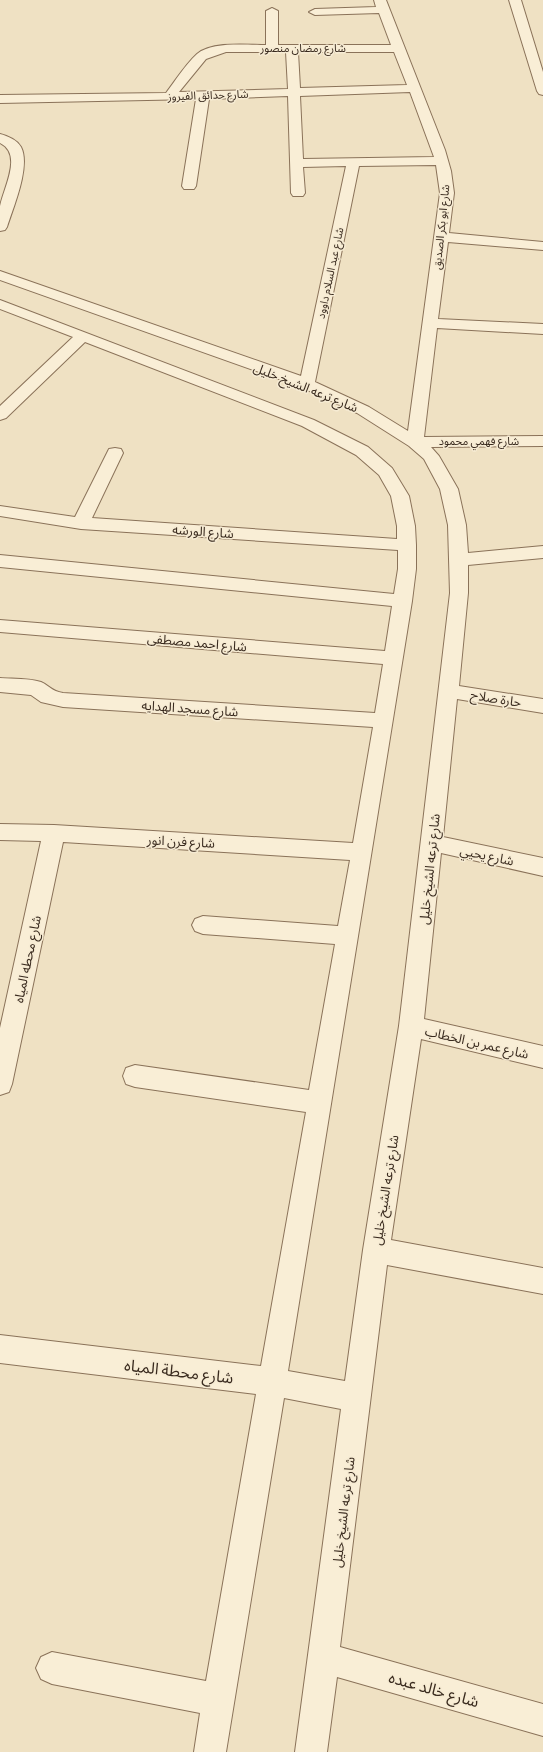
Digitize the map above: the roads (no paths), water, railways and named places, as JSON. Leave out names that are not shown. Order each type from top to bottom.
[{"type":"street","points":[[515,0],[532,36],[542,83]]},
{"type":"street","points":[[315,12],[381,5]]},
{"type":"street","name":"شارع ابو بكر الصديق","points":[[381,5],[415,88],[442,160],[445,169],[447,193],[415,442]]},
{"type":"street","points":[[272,11],[272,48]]},
{"type":"street","name":"شارع رمضان منصور","points":[[170,96],[202,56],[208,52],[226,48],[399,49]]},
{"type":"street","points":[[292,49],[298,193]]},
{"type":"street","name":"شارع حدائق الفيروز","points":[[0,99],[170,96],[415,88]]},
{"type":"street","points":[[189,186],[203,95]]},
{"type":"street","points":[[0,138],[10,143],[16,150],[18,157],[18,165],[0,227]]},
{"type":"street","points":[[297,163],[442,160]]},
{"type":"street","name":"شارع عبد السلام داوود","points":[[307,384],[353,162]]},
{"type":"street","points":[[441,237],[543,246]]},
{"type":"street","name":"شارع ترعه الشيخ خليل","points":[[0,275],[307,384],[363,410],[415,442],[431,456],[449,490],[457,525],[459,593],[411,1026],[376,1250],[325,1658],[311,1752]]},
{"type":"street","points":[[0,304],[286,413],[335,435],[362,451],[386,472],[400,496],[406,526],[407,569],[384,721],[210,1752]]},
{"type":"street","points":[[430,322],[543,329]]},
{"type":"street","points":[[0,415],[83,336]]},
{"type":"street","name":"شارع فهمي محمود","points":[[415,442],[543,441]]},
{"type":"street","points":[[81,523],[115,453]]},
{"type":"street","name":"شارع الورشه","points":[[0,511],[81,523],[407,545]]},
{"type":"street","points":[[459,560],[543,552]]},
{"type":"street","points":[[0,561],[403,601]]},
{"type":"street","name":"شارع احمد مصطفى","points":[[0,626],[394,658]]},
{"type":"street","name":"شارع مسجد الهدايه","points":[[0,685],[36,688],[48,697],[63,700],[384,721]]},
{"type":"street","name":"حارة صلاح","points":[[449,691],[543,706]]},
{"type":"street","name":"شارع فرن انور","points":[[0,832],[54,833],[361,852]]},
{"type":"street","name":"شارع محطه المياه","points":[[0,1084],[3,1057],[54,833]]},
{"type":"street","name":"شارع يحيي","points":[[432,843],[543,867]]},
{"type":"street","points":[[203,925],[348,936]]},
{"type":"street","name":"شارع عمر بن الخطاب","points":[[411,1026],[543,1057]]},
{"type":"street","points":[[135,1076],[320,1103]]},
{"type":"street","points":[[376,1250],[543,1281]]},
{"type":"street","name":"شارع محطة المياه","points":[[0,1349],[273,1382],[358,1398]]},
{"type":"street","name":"شارع خالد عبده","points":[[325,1658],[543,1720]]},
{"type":"street","points":[[52,1668],[219,1700]]}]
